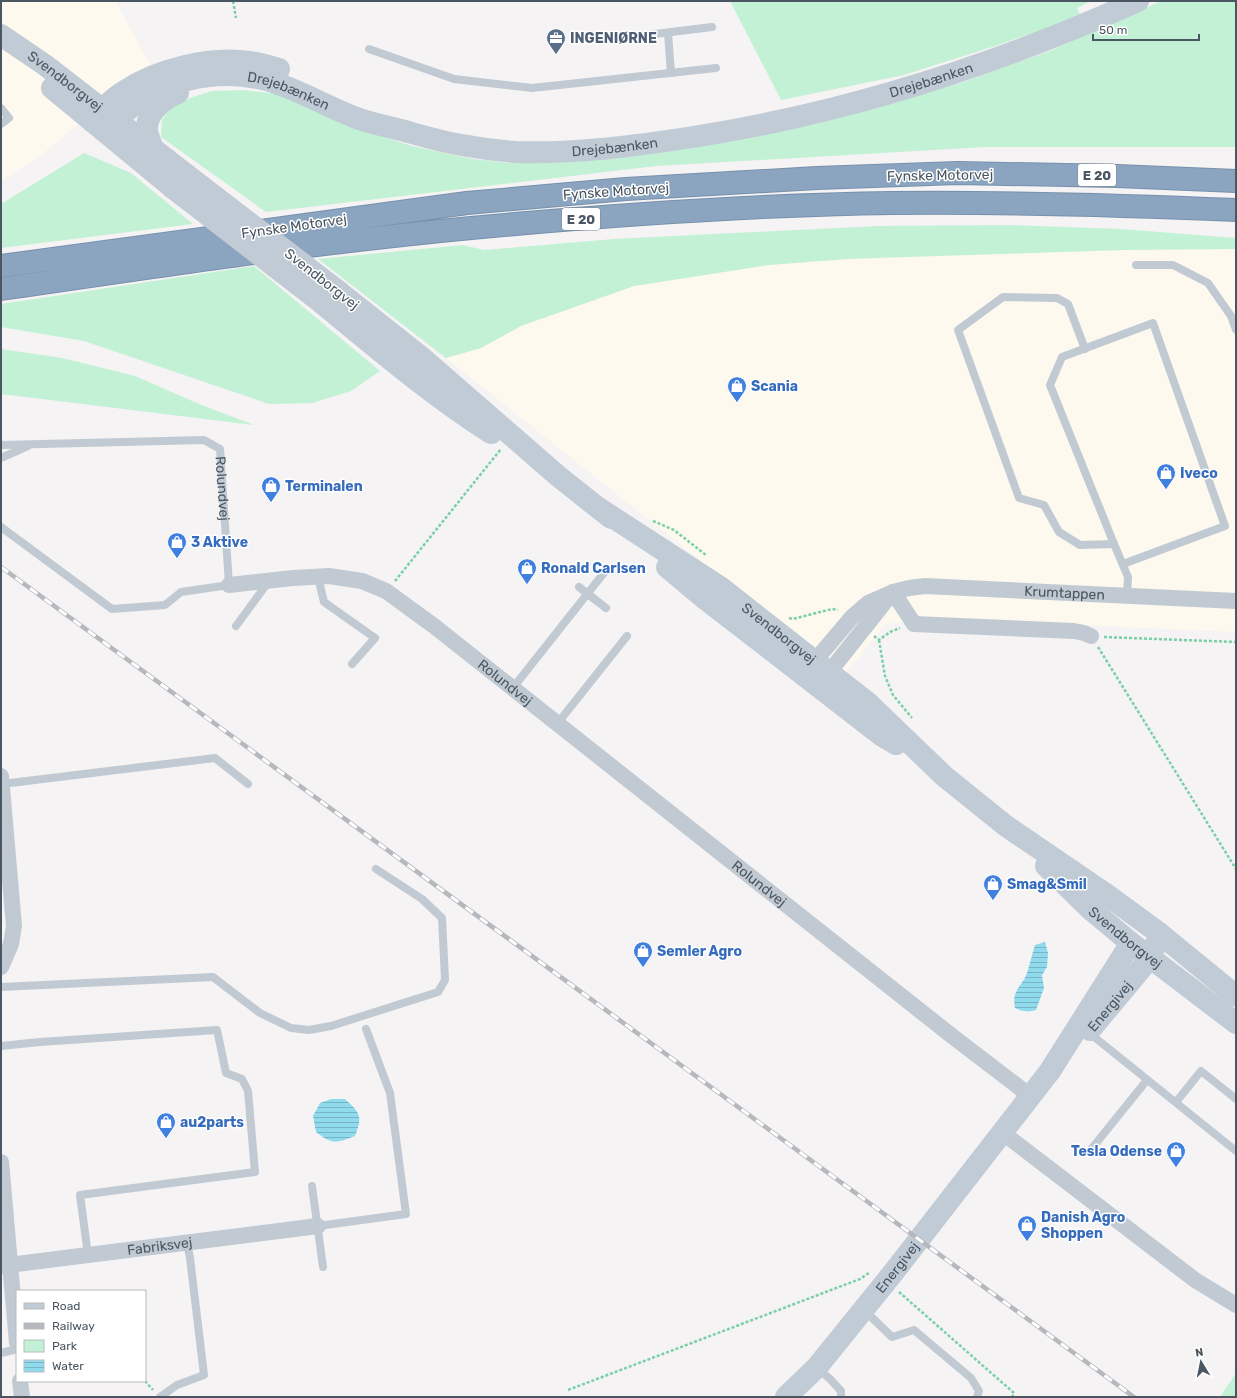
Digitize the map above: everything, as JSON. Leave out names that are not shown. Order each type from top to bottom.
[{"type":"highway","points":[[958,173],[1096,164],[1236,168]]},
{"type":"highway","name":"Fynske Motorvej","points":[[1,266],[467,203],[634,189],[817,178],[958,173],[1236,180]]},
{"type":"highway","name":"Fynske Motorvej","points":[[1,289],[324,244],[469,228],[718,210],[892,203],[1067,203],[1236,210]]},
{"type":"highway","points":[[1166,207],[1236,222]]},
{"type":"main road","name":"Drejebænken","points":[[101,118],[129,107],[173,84],[192,78],[221,75],[271,81],[370,123],[445,143],[514,152],[553,152],[645,144],[745,128],[852,104],[982,64],[1098,19],[1138,1]]},
{"type":"main road","name":"Svendborgvej","points":[[1,35],[45,65],[173,188],[470,420],[558,476]]},
{"type":"main road","name":"Svendborgvej","points":[[1,48],[101,118],[153,149],[338,291],[420,356],[558,476],[600,509],[704,598],[816,673],[868,703],[944,776],[1006,826],[1103,892],[1154,947],[1236,1023]]},
{"type":"main road","points":[[101,118],[122,92],[146,79],[170,70],[196,64],[222,61],[248,62],[294,74],[354,108],[401,131]]},
{"type":"main road","points":[[153,149],[149,136],[148,124],[155,109],[169,97],[191,87],[255,78]]},
{"type":"main road","name":"Svendborgvej","points":[[1006,826],[1089,908],[1131,943],[1154,947],[1236,996]]},
{"type":"main road","name":"Energivej","points":[[1084,1029],[1131,943]]},
{"type":"main road","points":[[1154,947],[1236,1008]]},
{"type":"main road","name":"Energivej","points":[[786,1397],[816,1367],[890,1277],[1050,1071],[1154,947]]},
{"type":"street","name":"Rolundvej","points":[[228,585],[269,580],[328,576],[362,582],[386,591],[423,618],[1030,1097]]},
{"type":"street","name":"Krumtappen","points":[[893,592],[925,586],[1236,601]]},
{"type":"street","points":[[816,673],[893,592],[914,624],[1074,631],[1092,636]]},
{"type":"street","points":[[1,780],[14,926],[11,944],[1,967]]},
{"type":"street","points":[[1003,1133],[1195,1280],[1236,1305]]},
{"type":"street","points":[[1,1162],[6,1265],[16,1336]]},
{"type":"street","name":"Fabriksvej","points":[[6,1265],[318,1226]]},
{"type":"street","points":[[20,1382],[22,1397]]},
{"type":"lane","points":[[631,37],[712,27]]},
{"type":"lane","points":[[668,33],[671,73]]},
{"type":"lane","points":[[369,49],[454,79],[532,88],[716,68]]},
{"type":"lane","points":[[1,108],[9,118],[1,124]]},
{"type":"lane","points":[[1136,265],[1173,265],[1208,283],[1234,315],[1236,330]]},
{"type":"lane","points":[[1085,349],[1068,304],[1057,298],[1003,298],[958,330],[1019,498],[1044,505],[1059,532],[1080,546],[1114,544]]},
{"type":"lane","points":[[1123,564],[1225,526],[1154,323],[1062,357],[1050,385],[1128,577],[1126,596]]},
{"type":"lane","name":"Rolundvej","points":[[1,445],[204,440],[220,449],[228,585]]},
{"type":"lane","points":[[1,458],[33,444]]},
{"type":"lane","points":[[1,526],[112,608],[165,605],[181,592],[228,585]]},
{"type":"lane","points":[[512,689],[607,569]]},
{"type":"lane","points":[[318,576],[324,602],[375,638],[352,664]]},
{"type":"lane","points":[[236,626],[269,580]]},
{"type":"lane","points":[[579,587],[606,608]]},
{"type":"lane","points":[[557,724],[627,636]]},
{"type":"lane","points":[[1,780],[215,758],[248,784]]},
{"type":"lane","points":[[1,987],[213,977],[260,1013],[291,1028],[309,1030],[331,1026],[438,992],[445,980],[442,918],[422,899],[376,869]]},
{"type":"lane","points":[[318,1226],[406,1214],[390,1093],[366,1029]]},
{"type":"lane","points":[[1084,1029],[1236,1151]]},
{"type":"lane","points":[[1,1046],[217,1030],[226,1073],[242,1078],[248,1091],[255,1172],[80,1195],[88,1255]]},
{"type":"lane","points":[[1176,1102],[1201,1071],[1236,1099]]},
{"type":"lane","points":[[1089,1152],[1147,1080]]},
{"type":"lane","points":[[312,1186],[323,1267]]},
{"type":"lane","points":[[160,1397],[177,1385],[204,1375],[187,1243]]},
{"type":"lane","points":[[863,1309],[892,1337],[914,1330],[971,1378],[979,1391],[977,1397]]},
{"type":"lane","points":[[1,1353],[16,1350]]},
{"type":"lane","points":[[816,1367],[841,1391],[841,1397]]},
{"type":"path","points":[[233,1],[236,18]]},
{"type":"path","points":[[386,591],[506,443]]},
{"type":"path","points":[[1092,636],[1236,642]]},
{"type":"path","points":[[1092,636],[1236,869]]},
{"type":"path","points":[[568,1390],[860,1279],[871,1272],[890,1277],[1014,1393],[1012,1397]]},
{"type":"shaded area","points":[[1,1],[115,1],[150,64],[35,160],[1,181]]},
{"type":"shaded area","points":[[1236,249],[1236,632],[935,619],[886,624],[844,675],[446,358],[481,348],[521,326],[634,286],[769,265],[883,257],[1123,250]]},
{"type":"green space","points":[[730,1],[1091,1],[1077,8],[1081,16],[992,47],[904,75],[781,100]]},
{"type":"green space","points":[[1161,1],[1236,1],[1236,147],[985,147],[656,166],[266,212],[161,137],[162,120],[169,110],[190,98],[212,91],[244,90],[287,95],[387,138],[412,146],[473,159],[511,163],[812,125],[961,83],[1052,50]]},
{"type":"green space","points":[[84,153],[131,173],[193,224],[1,248],[1,204]]},
{"type":"green space","points":[[1010,225],[1121,229],[1236,238],[1236,249],[1123,250],[846,259],[769,265],[634,286],[521,326],[481,348],[446,358],[318,259],[463,245],[484,250],[614,239],[878,226]]},
{"type":"green space","points":[[254,266],[380,371],[351,391],[312,403],[269,404],[84,341],[1,327],[1,304]]},
{"type":"green space","points":[[1,349],[62,358],[135,376],[199,404],[254,425],[1,394]]},
{"type":"green space","points":[[1236,1373],[1236,1397],[1220,1397]]},
{"type":"water","points":[[1045,942],[1048,953],[1047,967],[1042,975],[1044,988],[1036,1010],[1025,1011],[1015,1008],[1014,997],[1025,978],[1035,945]]},
{"type":"water","points":[[331,1099],[345,1099],[359,1115],[359,1124],[355,1136],[335,1142],[326,1139],[316,1132],[313,1116],[320,1103]]},
{"type":"railway","points":[[1,567],[1134,1397]]},
{"type":"place","name":"INGENIØRNE","points":[[556,55]]},
{"type":"place","name":"Scania","points":[[737,403]]},
{"type":"place","name":"Iveco","points":[[1166,490]]},
{"type":"place","name":"Terminalen","points":[[271,503]]},
{"type":"place","name":"3 Aktive","points":[[177,559]]},
{"type":"place","name":"Ronald Carlsen","points":[[527,585]]},
{"type":"place","name":"Smag&Smil","points":[[993,901]]},
{"type":"place","name":"Semler Agro","points":[[643,968]]},
{"type":"place","name":"au2parts","points":[[166,1139]]},
{"type":"place","name":"Tesla Odense","points":[[1176,1168]]},
{"type":"place","name":"Danish Agro Shoppen","points":[[1027,1242]]}]
